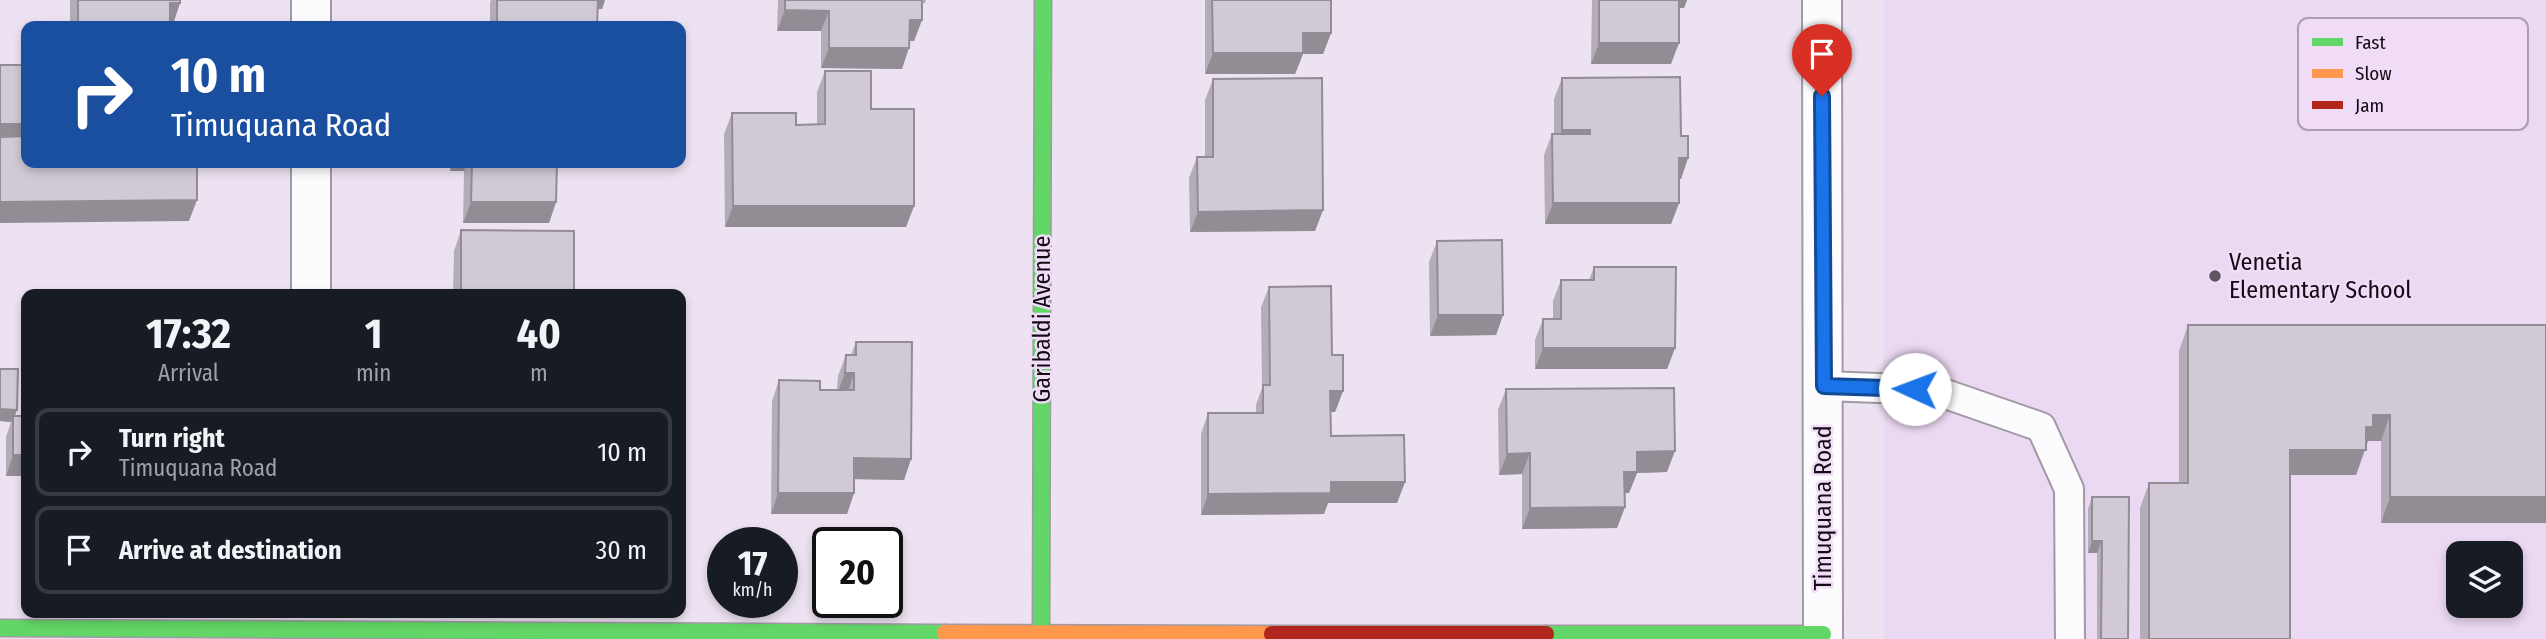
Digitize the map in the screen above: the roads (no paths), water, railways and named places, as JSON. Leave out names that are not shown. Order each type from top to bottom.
[{"type":"street","points":[[311,0],[311,21]]},
{"type":"street","name":"Garibaldi Avenue","points":[[1041,636],[1043,0]]},
{"type":"street","name":"Timuquana Road","points":[[1822,0],[1823,636]]},
{"type":"street","points":[[311,168],[311,289]]},
{"type":"street","points":[[0,628],[311,626],[1041,636],[1823,636]]},
{"type":"lane","points":[[1824,386],[1934,390],[2041,427],[2069,489],[2070,639]]},
{"type":"place","name":"Venetia Elementary School","points":[[2215,276]]}]
